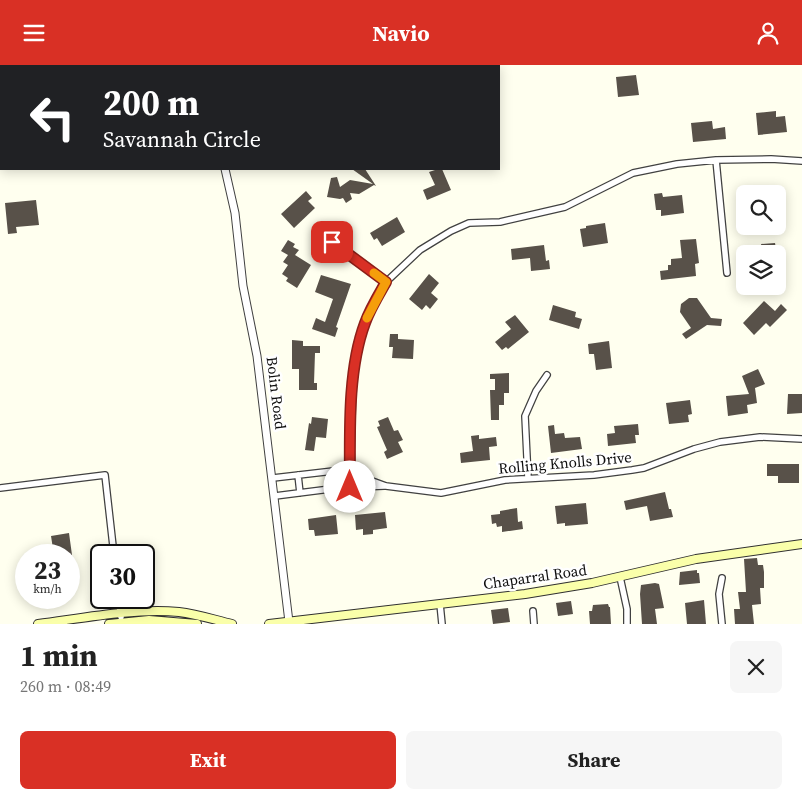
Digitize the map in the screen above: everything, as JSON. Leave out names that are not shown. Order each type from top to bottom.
[{"type":"main road","name":"Chaparral Road","points":[[269,624],[525,594],[620,577],[696,559],[802,544]]},
{"type":"main road","points":[[38,624],[120,613],[154,611],[179,613],[232,624]]},
{"type":"main road","points":[[109,624],[149,620],[198,624]]},
{"type":"street","points":[[350,487],[352,394],[356,355],[365,322],[386,282],[420,250],[469,223],[500,221],[564,207],[633,173],[677,164],[716,160],[771,159],[802,161]]},
{"type":"street","points":[[716,160],[727,273]]},
{"type":"street","name":"Bolin Road","points":[[225,170],[236,213],[243,286],[257,356],[290,623]]},
{"type":"street","points":[[332,242],[386,282]]},
{"type":"street","points":[[528,478],[525,415],[536,391],[547,375]]},
{"type":"street","name":"Rolling Knolls Drive","points":[[275,496],[350,487],[386,486],[441,493],[496,481],[594,475],[644,468],[694,449],[720,442],[760,437],[802,439]]},
{"type":"street","name":"Rolling Knolls Drive","points":[[273,478],[342,470],[386,486]]},
{"type":"street","points":[[0,488],[105,475],[113,544]]},
{"type":"street","points":[[298,475],[300,493]]},
{"type":"street","points":[[620,577],[627,609],[626,624]]},
{"type":"street","points":[[722,578],[719,594],[722,624]]},
{"type":"street","points":[[440,603],[442,624]]},
{"type":"street","points":[[120,609],[122,623]]},
{"type":"street","points":[[533,611],[534,624]]},
{"type":"building","points":[[636,75],[639,95],[618,97],[616,77]]},
{"type":"building","points":[[776,111],[776,117],[785,116],[787,132],[758,135],[756,113]]},
{"type":"building","points":[[712,121],[713,129],[725,127],[726,139],[693,142],[691,123]]},
{"type":"building","points":[[353,170],[366,170],[376,186],[374,185],[359,194],[350,193],[352,199],[346,203],[343,198],[327,197],[331,178],[337,177],[340,187],[350,180],[373,184]]},
{"type":"building","points":[[442,170],[451,190],[427,200],[423,190],[435,185],[429,172]]},
{"type":"building","points":[[306,191],[312,198],[308,201],[315,208],[294,228],[281,214]]},
{"type":"building","points":[[662,193],[663,197],[682,195],[684,213],[661,216],[661,210],[656,210],[654,194]]},
{"type":"building","points":[[36,200],[39,225],[16,227],[17,233],[8,234],[5,203]]},
{"type":"building","points":[[397,217],[405,232],[382,246],[377,238],[374,240],[370,233]]},
{"type":"building","points":[[605,223],[608,243],[583,247],[580,229],[586,228],[586,226]]},
{"type":"building","points":[[696,239],[699,263],[695,264],[696,276],[661,280],[660,271],[668,270],[668,265],[671,265],[671,259],[682,258],[680,240]]},
{"type":"building","points":[[288,240],[295,244],[293,247],[299,250],[295,255],[311,265],[297,288],[286,281],[288,278],[282,274],[288,265],[283,262],[288,255],[281,251]]},
{"type":"building","points":[[775,243],[775,245],[761,245]]},
{"type":"building","points":[[544,245],[546,261],[549,260],[550,269],[531,271],[530,258],[512,260],[511,249]]},
{"type":"building","points":[[429,274],[439,283],[431,293],[438,299],[430,309],[426,305],[422,310],[409,299]]},
{"type":"building","points":[[321,275],[351,284],[336,327],[338,328],[335,337],[312,329],[316,318],[325,322],[333,299],[315,292]]},
{"type":"building","points":[[689,298],[697,298],[711,318],[722,319],[721,326],[707,325],[686,339],[682,334],[691,328],[680,312],[681,304]]},
{"type":"building","points":[[764,301],[775,311],[781,304],[787,310],[770,327],[766,323],[754,335],[743,323]]},
{"type":"building","points":[[553,305],[576,312],[575,317],[582,319],[579,329],[549,320]]},
{"type":"building","points":[[515,315],[529,332],[508,349],[506,347],[502,350],[495,342],[511,329],[505,322]]},
{"type":"building","points":[[390,334],[398,334],[398,339],[414,340],[413,359],[392,358],[393,347],[389,347]]},
{"type":"building","points":[[292,340],[303,341],[303,346],[320,346],[320,353],[315,353],[314,383],[317,383],[317,390],[299,390],[299,369],[292,369]]},
{"type":"building","points":[[609,341],[612,368],[596,370],[594,354],[589,354],[588,344]]},
{"type":"building","points":[[758,369],[765,384],[755,388],[757,403],[747,405],[748,413],[728,416],[726,396],[749,394],[742,376]]},
{"type":"building","points":[[509,373],[509,393],[504,393],[504,405],[499,405],[499,420],[491,420],[490,390],[495,390],[495,379],[490,379],[490,374]]},
{"type":"building","points":[[788,394],[802,394],[802,413],[787,414]]},
{"type":"building","points":[[690,400],[692,414],[688,415],[689,422],[669,424],[666,403]]},
{"type":"building","points":[[312,417],[328,419],[326,438],[316,437],[314,451],[305,450],[309,423],[311,424]]},
{"type":"building","points":[[388,417],[394,431],[398,430],[403,440],[398,442],[403,452],[387,459],[384,452],[387,450],[377,427],[380,426],[378,421]]},
{"type":"building","points":[[638,424],[639,435],[635,435],[636,443],[608,446],[607,434],[615,433],[614,426]]},
{"type":"building","points":[[554,425],[555,434],[564,433],[565,438],[580,437],[582,449],[551,453],[548,426]]},
{"type":"building","points":[[479,435],[479,439],[496,437],[497,446],[489,447],[490,460],[461,463],[460,453],[473,451],[471,436]]},
{"type":"building","points":[[767,464],[799,464],[799,483],[778,483],[778,476],[767,476]]},
{"type":"building","points":[[665,492],[673,517],[650,521],[647,506],[626,510],[624,501]]},
{"type":"building","points":[[586,503],[588,524],[565,526],[565,523],[557,524],[555,506]]},
{"type":"building","points":[[517,508],[518,522],[522,521],[523,529],[502,532],[502,526],[497,527],[496,523],[492,524],[491,515],[500,514],[500,511]]},
{"type":"building","points":[[385,512],[387,528],[373,530],[373,534],[363,535],[363,529],[356,530],[355,515]]},
{"type":"building","points":[[336,515],[338,534],[315,536],[314,530],[309,530],[308,519]]},
{"type":"building","points":[[69,533],[70,544],[52,544],[51,536]]},
{"type":"building","points":[[757,558],[758,565],[763,565],[764,572],[764,588],[760,588],[761,604],[752,605],[754,624],[735,624],[734,609],[740,609],[738,592],[746,592],[744,559]]},
{"type":"building","points":[[697,570],[700,583],[679,585],[680,572]]},
{"type":"building","points":[[659,584],[664,608],[655,609],[657,624],[642,624],[641,585]]},
{"type":"building","points":[[704,600],[706,624],[687,624],[685,603]]},
{"type":"building","points":[[571,601],[573,614],[558,616],[556,603]]},
{"type":"building","points":[[608,604],[610,607],[611,624],[590,624],[589,611],[592,611],[593,605]]},
{"type":"building","points":[[508,608],[510,622],[493,624],[491,610]]},
{"type":"slow traffic","points":[[367,318],[386,282],[374,273]]},
{"type":"route","points":[[332,242],[386,282],[365,322],[354,368],[350,487]]}]
